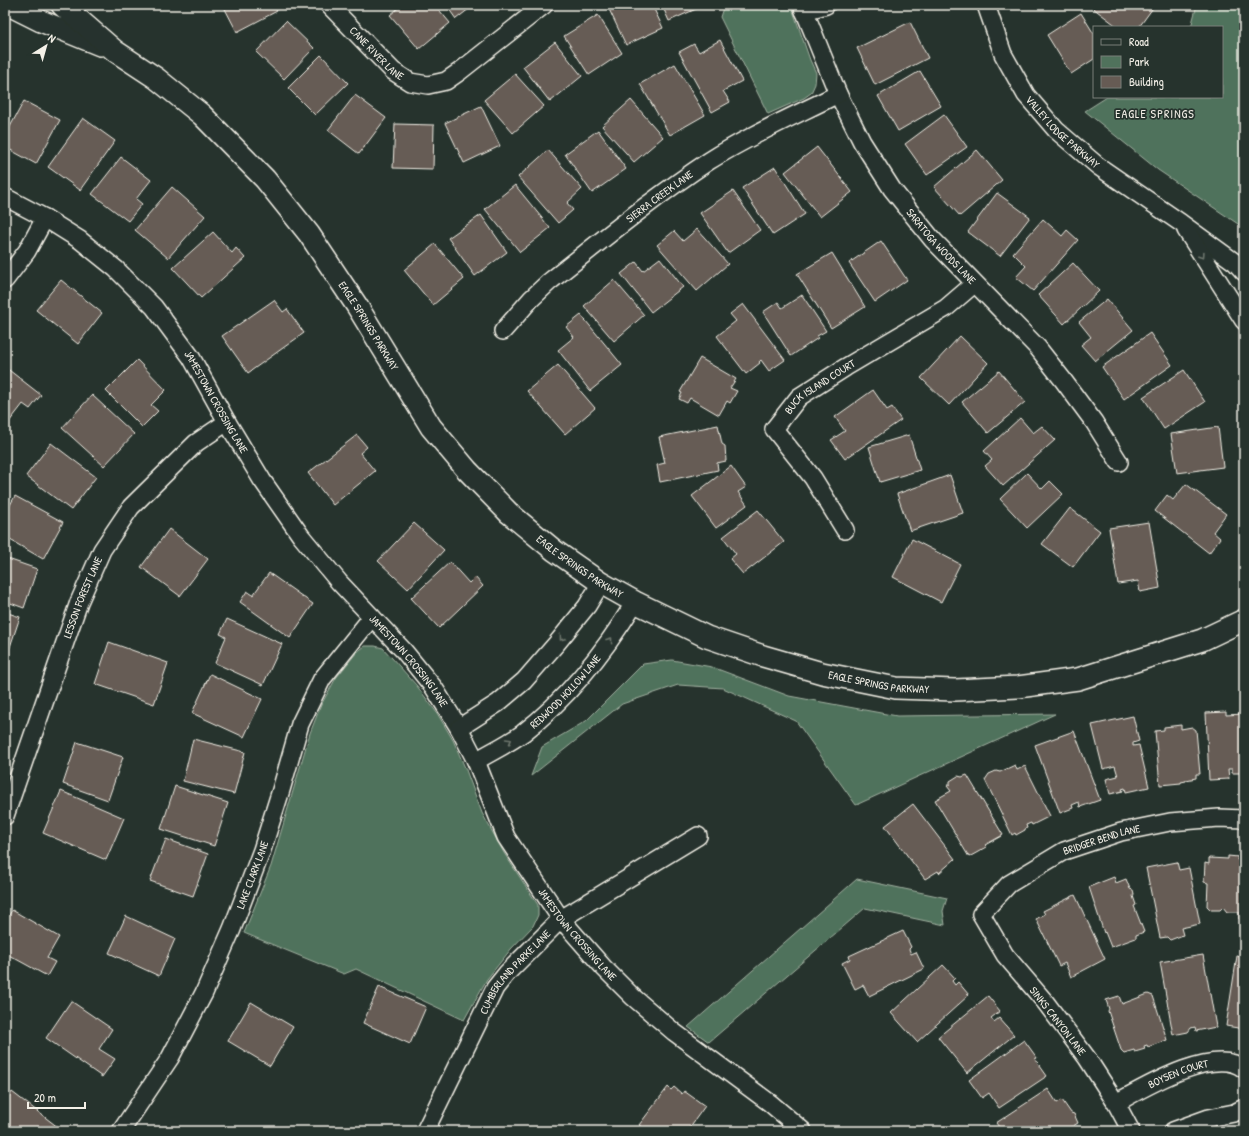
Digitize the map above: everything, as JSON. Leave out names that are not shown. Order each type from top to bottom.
[{"type":"street","name":"EAGLE SPRINGS PARKWAY","points":[[10,5],[41,21],[115,51]]},
{"type":"street","name":"EAGLE SPRINGS PARKWAY","points":[[62,5],[115,51],[156,78],[202,115],[265,179],[309,234],[357,306],[431,426],[467,470],[509,513],[555,551],[601,583],[635,602],[706,637],[749,652],[822,673],[896,688],[955,690],[1018,687],[1078,679],[1202,640],[1244,620]]},
{"type":"street","name":"CANE RIVER LANE","points":[[329,5],[393,71],[410,82],[428,85],[446,81],[544,5]]},
{"type":"street","points":[[803,8],[826,5]]},
{"type":"street","name":"VALLEY LODGE PARKWAY","points":[[986,5],[1003,54],[1026,95],[1056,130],[1098,166],[1181,223],[1236,263],[1244,272]]},
{"type":"street","name":"SARATOGA WOODS LANE","points":[[803,8],[838,94],[862,142],[892,189],[932,239],[974,284],[1038,348],[1094,422],[1119,462]]},
{"type":"street","name":"SIERRA CREEK LANE","points":[[503,331],[531,299],[549,282],[667,190],[709,161],[752,136],[838,94]]},
{"type":"street","name":"JAMESTOWN CROSSING LANE","points":[[5,197],[45,218],[80,240],[116,269],[154,307],[191,357],[227,422],[262,480],[301,536],[339,582],[404,651],[434,688],[459,728],[476,761],[506,837],[561,919],[604,968],[633,997],[674,1032],[770,1103],[803,1131]]},
{"type":"street","points":[[5,280],[27,251],[45,218]]},
{"type":"street","name":"VALLEY LODGE PARKWAY","points":[[1181,223],[1244,321]]},
{"type":"street","name":"BUCK ISLAND COURT","points":[[845,530],[813,478],[774,429],[799,397],[846,367],[946,308],[974,284]]},
{"type":"street","name":"LESSON FOREST LANE","points":[[5,816],[79,602],[102,550],[131,507],[196,443],[227,422]]},
{"type":"street","points":[[459,728],[498,702],[524,681],[587,606],[601,583]]},
{"type":"street","name":"REDWOOD HOLLOW LANE","points":[[476,761],[521,734],[552,709],[590,666],[619,627],[635,602]]},
{"type":"street","name":"LAKE CLARK LANE","points":[[121,1131],[170,1058],[210,979],[232,929],[262,850],[300,724],[322,679],[372,617]]},
{"type":"street","name":"BRIDGER BEND LANE","points":[[981,914],[1009,884],[1064,851],[1121,832],[1170,822],[1219,818],[1244,819]]},
{"type":"street","name":"CUMBERLAND PARKE LANE","points":[[425,1131],[495,988],[507,973],[561,919],[698,836]]},
{"type":"street","name":"SINKS CANYON LANE","points":[[981,914],[1005,956],[1046,1002],[1087,1058],[1116,1103],[1131,1131]]},
{"type":"street","name":"BOYSEN COURT","points":[[1116,1103],[1180,1070],[1214,1062],[1230,1062],[1241,1066],[1244,1069]]},
{"type":"street","points":[[1172,1131],[1208,1118],[1234,1113],[1244,1108]]},
{"type":"green space","points":[[724,5],[791,5],[816,73],[815,84],[811,93],[804,98],[768,114],[720,17]]},
{"type":"green space","points":[[1197,5],[1244,5],[1244,228],[1158,170],[1085,111],[1105,98],[1223,98],[1223,26],[1191,26]]},
{"type":"green space","points":[[365,646],[383,648],[417,686],[437,713],[453,740],[482,813],[504,853],[538,905],[538,915],[533,926],[511,949],[487,979],[464,1020],[356,969],[344,974],[244,933],[271,866],[310,733],[321,705],[336,678],[357,652]]},
{"type":"green space","points":[[672,660],[712,667],[789,696],[897,716],[1055,714],[856,805],[796,721],[723,688],[678,685],[622,704],[531,776],[542,747],[586,721],[643,664]]},
{"type":"green space","points":[[857,879],[947,898],[943,911],[945,925],[865,908],[709,1042],[688,1027]]},
{"type":"building","points":[[223,5],[274,5],[277,11],[237,32]]},
{"type":"building","points":[[402,5],[435,5],[450,23],[419,49],[390,15]]},
{"type":"building","points":[[446,5],[474,5],[456,19]]},
{"type":"building","points":[[607,5],[652,5],[663,28],[626,45]]},
{"type":"building","points":[[662,5],[705,5],[669,21]]},
{"type":"building","points":[[1095,5],[1155,5],[1140,26],[1117,26],[1093,8]]},
{"type":"building","points":[[1081,13],[1093,32],[1093,60],[1071,74],[1047,35]]},
{"type":"building","points":[[598,15],[622,53],[589,75],[564,36]]},
{"type":"building","points":[[286,21],[314,48],[284,79],[256,52]]},
{"type":"building","points":[[910,22],[928,58],[875,85],[857,48]]},
{"type":"building","points":[[720,40],[742,81],[723,91],[730,102],[712,112],[679,52],[694,44],[699,52]]},
{"type":"building","points":[[555,42],[582,76],[550,102],[523,67]]},
{"type":"building","points":[[321,55],[348,83],[315,115],[288,88]]},
{"type":"building","points":[[675,64],[705,115],[670,135],[640,84]]},
{"type":"building","points":[[920,71],[941,106],[898,131],[878,96]]},
{"type":"building","points":[[515,74],[544,106],[513,133],[484,100]]},
{"type":"building","points":[[355,95],[386,118],[359,154],[328,130]]},
{"type":"building","points":[[631,100],[663,137],[634,162],[602,126]]},
{"type":"building","points":[[24,101],[60,120],[36,164],[5,147],[5,136]]},
{"type":"building","points":[[481,106],[500,146],[464,163],[445,123]]},
{"type":"building","points":[[944,115],[967,147],[927,175],[905,144]]},
{"type":"building","points":[[83,118],[115,141],[80,190],[48,167]]},
{"type":"building","points":[[395,124],[434,125],[433,169],[393,168]]},
{"type":"building","points":[[598,130],[626,169],[592,193],[565,154]]},
{"type":"building","points":[[817,147],[852,192],[820,217],[785,172]]},
{"type":"building","points":[[548,150],[582,189],[567,203],[573,210],[558,223],[518,177]]},
{"type":"building","points":[[977,150],[1002,180],[960,216],[934,187]]},
{"type":"building","points":[[121,157],[151,180],[136,199],[142,204],[128,221],[92,194]]},
{"type":"building","points":[[775,167],[805,214],[773,235],[742,188]]},
{"type":"building","points":[[515,185],[550,228],[520,252],[485,209]]},
{"type":"building","points":[[172,187],[205,216],[168,258],[135,230]]},
{"type":"building","points":[[733,191],[760,230],[728,253],[700,213]]},
{"type":"building","points":[[997,193],[1030,217],[1000,256],[968,232]]},
{"type":"building","points":[[481,215],[507,252],[475,276],[448,238]]},
{"type":"building","points":[[1043,219],[1062,236],[1067,230],[1078,240],[1033,291],[1016,277],[1026,266],[1013,253]]},
{"type":"building","points":[[697,229],[728,264],[697,291],[657,245],[674,231],[683,241]]},
{"type":"building","points":[[213,232],[232,253],[236,248],[245,258],[201,298],[173,268]]},
{"type":"building","points":[[881,241],[907,280],[875,302],[849,263]]},
{"type":"building","points":[[435,244],[464,279],[433,305],[404,270]]},
{"type":"building","points":[[832,253],[865,307],[831,328],[797,274]]},
{"type":"building","points":[[660,258],[683,287],[651,312],[621,274],[636,262],[643,271]]},
{"type":"building","points":[[1073,263],[1099,291],[1064,324],[1038,295]]},
{"type":"building","points":[[61,280],[102,313],[78,344],[36,310]]},
{"type":"building","points":[[614,280],[644,315],[614,341],[584,306]]},
{"type":"building","points":[[802,295],[826,331],[791,356],[763,312],[778,302],[782,308]]},
{"type":"building","points":[[1107,299],[1133,330],[1095,361],[1081,345],[1091,337],[1079,322]]},
{"type":"building","points":[[274,300],[283,312],[287,309],[304,333],[248,373],[222,336]]},
{"type":"building","points":[[743,304],[785,360],[769,371],[761,360],[759,362],[760,363],[746,374],[717,336],[736,321],[730,314]]},
{"type":"building","points":[[581,315],[622,365],[590,391],[558,350],[574,337],[566,327]]},
{"type":"building","points":[[1150,333],[1172,365],[1124,399],[1102,367]]},
{"type":"building","points":[[960,336],[988,363],[949,405],[921,378]]},
{"type":"building","points":[[700,358],[736,379],[730,388],[737,391],[730,403],[727,401],[719,415],[690,398],[687,403],[679,399],[682,393],[680,392]]},
{"type":"building","points":[[137,360],[166,390],[151,405],[158,411],[142,427],[106,391]]},
{"type":"building","points":[[558,365],[595,408],[565,434],[527,391]]},
{"type":"building","points":[[5,367],[41,395],[30,409],[23,404],[9,422],[5,419]]},
{"type":"building","points":[[1184,370],[1205,402],[1164,429],[1143,397]]},
{"type":"building","points":[[999,371],[1025,402],[988,433],[962,402]]},
{"type":"building","points":[[873,390],[887,410],[892,407],[901,420],[845,459],[831,440],[845,431],[835,417]]},
{"type":"building","points":[[92,395],[134,434],[104,466],[62,428]]},
{"type":"building","points":[[1020,418],[1033,433],[1042,426],[1055,440],[1003,486],[985,466],[992,460],[984,451]]},
{"type":"building","points":[[718,425],[722,444],[725,446],[726,461],[717,463],[718,470],[660,482],[657,465],[665,463],[659,437]]},
{"type":"building","points":[[1218,427],[1223,467],[1177,473],[1171,434]]},
{"type":"building","points":[[357,435],[367,447],[360,453],[375,471],[333,505],[308,473]]},
{"type":"building","points":[[909,435],[920,470],[880,482],[869,447]]},
{"type":"building","points":[[51,443],[96,477],[71,510],[26,476]]},
{"type":"building","points":[[731,466],[746,487],[738,492],[747,505],[716,528],[692,496]]},
{"type":"building","points":[[1027,473],[1042,489],[1050,481],[1063,494],[1027,528],[1000,499]]},
{"type":"building","points":[[950,475],[963,513],[910,531],[897,494]]},
{"type":"building","points":[[1186,484],[1226,514],[1213,532],[1220,538],[1209,553],[1155,511],[1167,495],[1173,500]]},
{"type":"building","points":[[15,496],[63,522],[43,559],[5,537],[5,514]]},
{"type":"building","points":[[1070,508],[1100,531],[1073,567],[1042,544]]},
{"type":"building","points":[[758,510],[784,542],[743,574],[730,559],[736,554],[723,537]]},
{"type":"building","points":[[1149,522],[1160,588],[1140,592],[1138,581],[1118,584],[1109,528]]},
{"type":"building","points":[[414,523],[444,550],[408,589],[378,561]]},
{"type":"building","points":[[169,529],[208,559],[180,596],[141,567]]},
{"type":"building","points":[[912,539],[960,564],[941,602],[893,577]]},
{"type":"building","points":[[5,558],[37,569],[24,608],[5,601]]},
{"type":"building","points":[[450,562],[469,583],[475,577],[483,586],[439,628],[411,598]]},
{"type":"building","points":[[269,573],[313,604],[290,638],[240,602],[247,591],[253,595]]},
{"type":"building","points":[[5,612],[20,617],[6,659],[5,658]]},
{"type":"building","points":[[227,619],[282,644],[263,685],[215,663],[226,637],[220,634]]},
{"type":"building","points":[[109,642],[168,663],[154,704],[95,684]]},
{"type":"building","points":[[210,674],[262,699],[244,737],[192,713]]},
{"type":"building","points":[[1226,712],[1226,715],[1244,714],[1244,773],[1232,773],[1232,769],[1228,769],[1229,779],[1209,780],[1206,713]]},
{"type":"building","points":[[1133,716],[1139,741],[1133,743],[1133,746],[1139,745],[1149,787],[1126,792],[1125,788],[1122,789],[1123,791],[1110,794],[1106,779],[1118,776],[1115,766],[1103,769],[1092,725]]},
{"type":"building","points":[[1181,725],[1181,729],[1192,727],[1196,730],[1200,774],[1196,774],[1196,778],[1186,780],[1181,783],[1160,785],[1155,731],[1164,730],[1164,727]]},
{"type":"building","points":[[1074,731],[1100,800],[1080,807],[1079,802],[1072,805],[1073,808],[1060,813],[1035,745]]},
{"type":"building","points":[[193,739],[245,752],[234,794],[183,781]]},
{"type":"building","points":[[77,742],[123,757],[108,800],[63,784]]},
{"type":"building","points":[[1015,765],[1017,770],[1025,766],[1050,816],[1032,825],[1031,823],[1026,825],[1027,828],[1025,830],[1016,835],[1015,833],[1012,835],[985,780],[989,774],[996,771],[1000,772]]},
{"type":"building","points":[[967,775],[1003,835],[985,845],[987,847],[969,857],[935,800],[951,791],[947,786],[950,784],[950,781],[958,776],[962,777]]},
{"type":"building","points":[[175,786],[228,803],[214,846],[161,829]]},
{"type":"building","points":[[61,791],[124,818],[106,860],[43,833]]},
{"type":"building","points":[[913,804],[955,859],[939,873],[938,871],[925,879],[885,826]]},
{"type":"building","points":[[166,839],[208,854],[193,896],[150,881]]},
{"type":"building","points":[[1228,856],[1238,857],[1237,860],[1240,860],[1240,863],[1244,863],[1244,919],[1239,919],[1239,912],[1227,912],[1223,907],[1220,910],[1211,910],[1207,906],[1208,883],[1204,882],[1205,863],[1209,864],[1209,858],[1228,859]]},
{"type":"building","points":[[1177,862],[1179,870],[1189,868],[1200,924],[1181,928],[1183,935],[1170,940],[1167,937],[1160,938],[1146,868]]},
{"type":"building","points":[[1114,877],[1116,883],[1126,879],[1130,889],[1133,890],[1136,905],[1134,906],[1144,932],[1136,935],[1136,938],[1111,947],[1105,932],[1104,933],[1089,887]]},
{"type":"building","points":[[1075,895],[1105,959],[1071,977],[1065,963],[1059,966],[1036,919],[1045,914],[1043,911]]},
{"type":"building","points":[[12,910],[59,937],[47,958],[55,962],[47,976],[5,953],[5,922]]},
{"type":"building","points":[[126,916],[175,939],[159,976],[109,953]]},
{"type":"building","points":[[903,931],[911,947],[909,949],[911,954],[916,952],[924,969],[869,996],[863,985],[855,989],[842,963],[850,959],[849,956]]},
{"type":"building","points":[[1203,955],[1216,1027],[1196,1031],[1195,1027],[1191,1028],[1188,1032],[1173,1035],[1160,962]]},
{"type":"building","points":[[1237,956],[1244,957],[1244,1029],[1226,1026]]},
{"type":"building","points":[[943,965],[955,978],[952,981],[955,985],[958,982],[969,995],[917,1042],[891,1013]]},
{"type":"building","points":[[379,987],[426,1007],[410,1044],[363,1023]]},
{"type":"building","points":[[1148,994],[1153,996],[1167,1040],[1148,1047],[1147,1045],[1144,1046],[1145,1049],[1124,1053],[1121,1050],[1108,1011],[1109,1009],[1106,1000],[1119,996],[1122,1004]]},
{"type":"building","points":[[988,996],[1000,1011],[991,1018],[994,1022],[999,1018],[1014,1035],[967,1073],[938,1037]]},
{"type":"building","points":[[71,1001],[112,1029],[99,1049],[115,1059],[102,1077],[46,1038]]},
{"type":"building","points":[[251,1002],[293,1027],[270,1066],[228,1041]]},
{"type":"building","points":[[1024,1040],[1037,1058],[1035,1059],[1047,1076],[999,1108],[989,1093],[982,1098],[969,1080]]},
{"type":"building","points":[[668,1087],[671,1090],[674,1087],[682,1094],[684,1091],[705,1106],[687,1131],[648,1131],[639,1125]]},
{"type":"building","points":[[1048,1089],[1057,1103],[1062,1100],[1071,1113],[1074,1114],[1078,1123],[1065,1131],[1002,1131],[996,1123]]},
{"type":"building","points":[[12,1092],[63,1131],[5,1131],[5,1102]]},
{"type":"district","name":"EAGLE SPRINGS","points":[[1155,113]]}]
